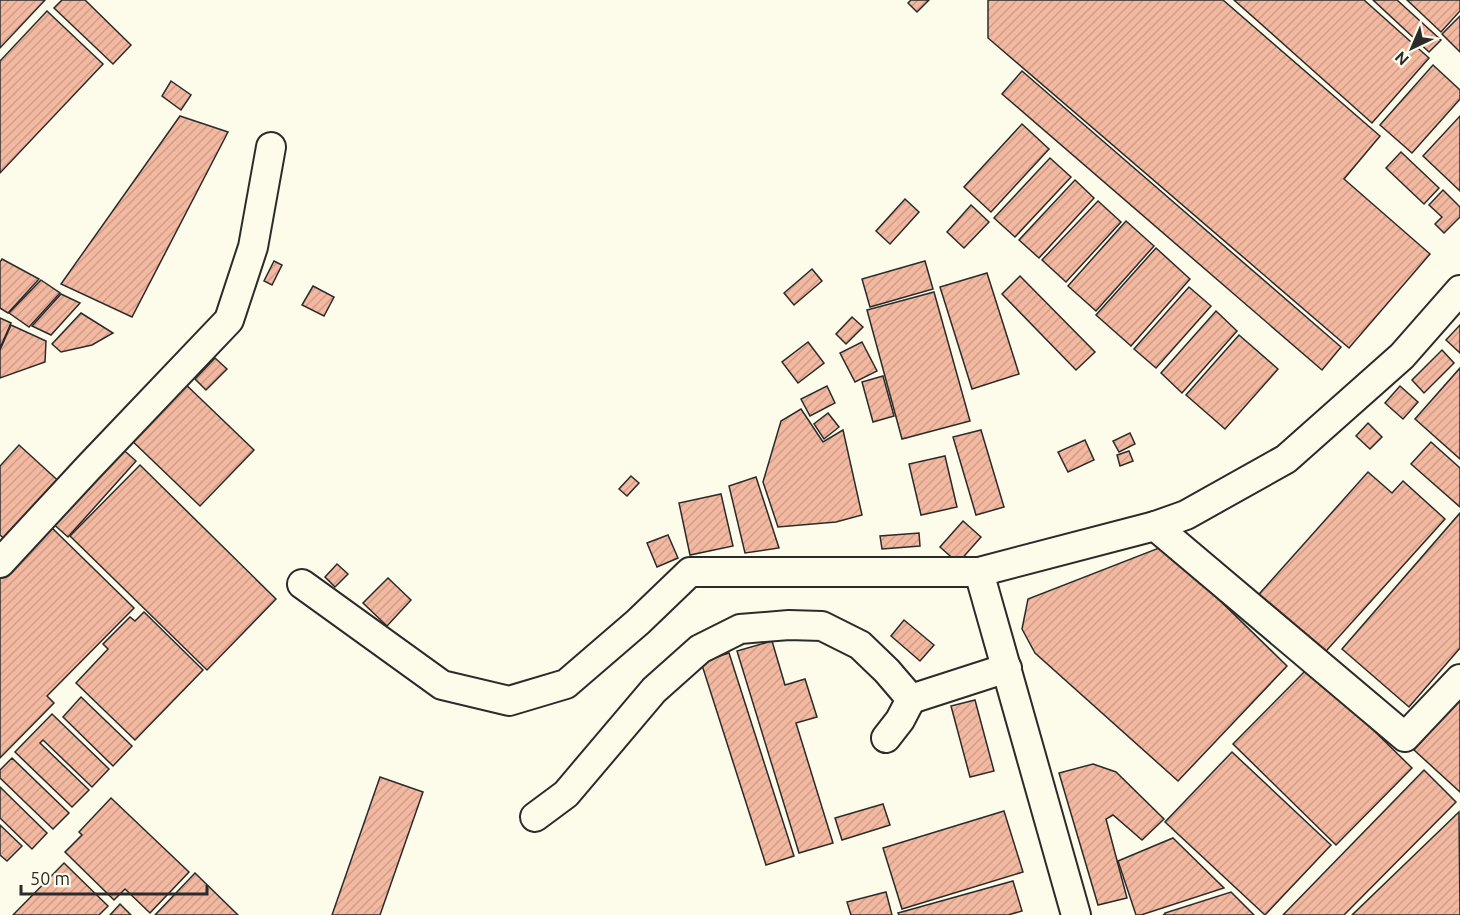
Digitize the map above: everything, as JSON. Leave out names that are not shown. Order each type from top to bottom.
[{"type":"street","points":[[0,563],[229,320],[253,247],[271,147]]},
{"type":"street","points":[[302,584],[442,685],[509,701],[566,684],[638,622],[690,572],[979,572],[1155,526],[1186,515],[1286,459],[1402,356],[1460,290]]},
{"type":"street","points":[[1155,526],[1405,737],[1460,679]]},
{"type":"street","points":[[979,572],[1076,915]]},
{"type":"street","points":[[535,817],[566,794],[654,690],[700,649],[740,629],[789,625],[822,626],[861,645],[911,699]]},
{"type":"street","points":[[886,738],[900,720],[911,699],[1007,668]]},
{"type":"building","points":[[0,0],[45,0],[0,48]]},
{"type":"building","points":[[62,0],[85,0],[131,45],[113,64],[54,8]]},
{"type":"building","points":[[911,0],[929,0],[917,12],[908,3]]},
{"type":"building","points":[[988,0],[1223,0],[1380,136],[1344,179],[1430,254],[1349,348],[988,38]]},
{"type":"building","points":[[1234,0],[1364,0],[1429,58],[1372,123]]},
{"type":"building","points":[[1373,0],[1397,0],[1441,40],[1429,52]]},
{"type":"building","points":[[1407,0],[1460,0],[1460,11],[1441,32]]},
{"type":"building","points":[[47,11],[103,64],[0,173],[0,61]]},
{"type":"building","points":[[1460,16],[1460,52],[1442,34]]},
{"type":"building","points":[[1433,65],[1460,90],[1460,99],[1412,153],[1380,125]]},
{"type":"building","points":[[1022,71],[1341,347],[1322,370],[1002,94]]},
{"type":"building","points":[[171,81],[191,95],[181,110],[162,96]]},
{"type":"building","points":[[180,116],[228,132],[132,317],[61,284]]},
{"type":"building","points":[[1460,116],[1460,191],[1423,156]]},
{"type":"building","points":[[1022,124],[1049,149],[991,212],[964,187]]},
{"type":"building","points":[[1401,152],[1439,188],[1424,204],[1386,168]]},
{"type":"building","points":[[1050,158],[1071,177],[1015,237],[994,218]]},
{"type":"building","points":[[1075,180],[1094,198],[1039,258],[1019,240]]},
{"type":"building","points":[[1443,190],[1460,207],[1460,217],[1444,233],[1435,224],[1442,217],[1429,205]]},
{"type":"building","points":[[905,199],[919,212],[890,244],[876,231]]},
{"type":"building","points":[[1098,201],[1121,222],[1066,282],[1042,260]]},
{"type":"building","points":[[971,205],[989,222],[964,248],[947,232]]},
{"type":"building","points":[[1126,221],[1154,246],[1096,311],[1068,286]]},
{"type":"building","points":[[1156,248],[1190,279],[1131,346],[1096,315]]},
{"type":"building","points":[[2,259],[39,279],[8,313],[0,308],[0,262]]},
{"type":"building","points":[[274,261],[282,265],[272,285],[264,281]]},
{"type":"building","points":[[925,261],[933,289],[870,307],[862,279]]},
{"type":"building","points":[[812,269],[822,281],[794,305],[784,293]]},
{"type":"building","points":[[987,273],[1019,374],[972,389],[940,287]]},
{"type":"building","points":[[1020,276],[1095,352],[1076,370],[1002,294]]},
{"type":"building","points":[[41,280],[60,293],[29,327],[9,313]]},
{"type":"building","points":[[313,286],[334,297],[324,316],[302,305]]},
{"type":"building","points":[[1189,287],[1211,306],[1156,368],[1134,349]]},
{"type":"building","points":[[934,292],[970,421],[902,439],[867,310]]},
{"type":"building","points":[[61,294],[80,303],[51,335],[32,326]]},
{"type":"building","points":[[1216,311],[1237,331],[1182,393],[1161,373]]},
{"type":"building","points":[[81,313],[113,333],[92,345],[61,352],[52,344]]},
{"type":"building","points":[[852,317],[863,327],[846,344],[836,334]]},
{"type":"building","points":[[0,318],[11,323],[0,348]]},
{"type":"building","points":[[11,325],[46,341],[45,362],[0,378],[0,350]]},
{"type":"building","points":[[1460,325],[1460,353],[1446,340]]},
{"type":"building","points":[[1239,335],[1278,369],[1225,429],[1186,395]]},
{"type":"building","points":[[808,342],[824,363],[798,383],[782,362]]},
{"type":"building","points":[[862,342],[877,371],[855,382],[840,353]]},
{"type":"building","points":[[1442,350],[1454,363],[1424,393],[1412,380]]},
{"type":"building","points":[[215,358],[227,369],[206,390],[195,379]]},
{"type":"building","points":[[1460,368],[1460,459],[1415,419]]},
{"type":"building","points":[[883,376],[894,416],[873,422],[862,382]]},
{"type":"building","points":[[179,378],[254,450],[200,506],[126,435]]},
{"type":"building","points":[[827,386],[835,403],[810,416],[801,399]]},
{"type":"building","points":[[1400,386],[1418,402],[1403,419],[1385,403]]},
{"type":"building","points":[[801,409],[823,442],[843,430],[862,515],[836,522],[778,527],[763,482],[781,421]]},
{"type":"building","points":[[828,413],[839,427],[824,439],[814,424]]},
{"type":"building","points":[[1368,423],[1382,437],[1370,449],[1356,436]]},
{"type":"building","points":[[981,430],[1004,507],[976,515],[953,437]]},
{"type":"building","points":[[1130,433],[1135,444],[1119,452],[1113,441]]},
{"type":"building","points":[[1085,440],[1094,460],[1068,472],[1058,452]]},
{"type":"building","points":[[1431,442],[1460,468],[1460,507],[1411,464]]},
{"type":"building","points":[[19,445],[64,486],[11,545],[0,535],[0,466]]},
{"type":"building","points":[[118,445],[136,461],[68,537],[50,521]]},
{"type":"building","points":[[1129,451],[1133,461],[1120,466],[1117,455]]},
{"type":"building","points":[[945,456],[957,507],[921,515],[909,464]]},
{"type":"building","points":[[140,465],[276,599],[207,670],[70,536]]},
{"type":"building","points":[[1368,472],[1392,493],[1403,481],[1445,519],[1318,660],[1253,601]]},
{"type":"building","points":[[631,476],[639,483],[627,496],[619,489]]},
{"type":"building","points":[[756,477],[779,548],[745,553],[729,486]]},
{"type":"building","points":[[721,494],[733,546],[690,555],[679,503]]},
{"type":"building","points":[[1460,513],[1460,648],[1409,707],[1342,649]]},
{"type":"building","points":[[963,521],[981,537],[958,563],[940,547]]},
{"type":"building","points":[[49,525],[134,608],[47,696],[54,703],[0,758],[0,576]]},
{"type":"building","points":[[919,533],[920,546],[882,549],[880,536]]},
{"type":"building","points":[[668,535],[678,558],[657,567],[647,543]]},
{"type":"building","points":[[1164,546],[1287,666],[1178,781],[1035,653],[1022,629],[1028,599]]},
{"type":"building","points":[[337,564],[348,574],[335,587],[325,577]]},
{"type":"building","points":[[388,578],[411,600],[387,626],[363,603]]},
{"type":"building","points":[[144,612],[203,670],[135,740],[76,683],[108,649],[103,644],[130,617],[135,621]]},
{"type":"building","points":[[904,620],[934,645],[920,661],[891,636]]},
{"type":"building","points":[[772,641],[785,685],[805,679],[817,717],[796,723],[833,843],[799,853],[737,651]]},
{"type":"building","points":[[729,653],[794,856],[766,865],[701,662]]},
{"type":"building","points":[[1309,667],[1412,768],[1336,845],[1233,744]]},
{"type":"building","points":[[81,697],[132,746],[113,766],[63,717]]},
{"type":"building","points":[[1460,699],[1460,792],[1414,750]]},
{"type":"building","points":[[975,700],[994,771],[970,777],[951,706]]},
{"type":"building","points":[[52,714],[109,769],[92,787],[43,740],[40,743],[89,790],[72,807],[15,752]]},
{"type":"building","points":[[1232,752],[1331,845],[1265,915],[1165,822]]},
{"type":"building","points":[[12,758],[69,813],[53,829],[0,778],[0,770]]},
{"type":"building","points":[[1093,764],[1116,772],[1164,819],[1142,840],[1113,815],[1106,819],[1127,898],[1098,905],[1059,773]]},
{"type":"building","points":[[1424,770],[1456,802],[1344,915],[1283,915]]},
{"type":"building","points":[[380,777],[423,792],[380,915],[332,915]]},
{"type":"building","points":[[0,787],[47,833],[32,849],[0,818]]},
{"type":"building","points":[[111,798],[189,872],[150,913],[125,889],[114,900],[65,852],[82,835],[79,832]]},
{"type":"building","points":[[883,804],[890,825],[842,840],[835,818]]},
{"type":"building","points":[[1004,811],[1023,872],[902,909],[883,848]]},
{"type":"building","points":[[1459,812],[1460,915],[1352,915]]},
{"type":"building","points":[[0,825],[22,846],[7,861],[0,855]]},
{"type":"building","points":[[1173,838],[1224,888],[1136,915],[1118,861]]},
{"type":"building","points":[[64,863],[108,906],[99,915],[13,915]]},
{"type":"building","points":[[195,873],[238,915],[155,915]]},
{"type":"building","points":[[1013,881],[1022,911],[1008,915],[899,915],[898,913]]},
{"type":"building","points":[[886,892],[892,915],[851,915],[847,902]]},
{"type":"building","points":[[1231,892],[1254,915],[1163,915],[1165,913]]},
{"type":"building","points":[[120,904],[131,915],[110,915]]}]
